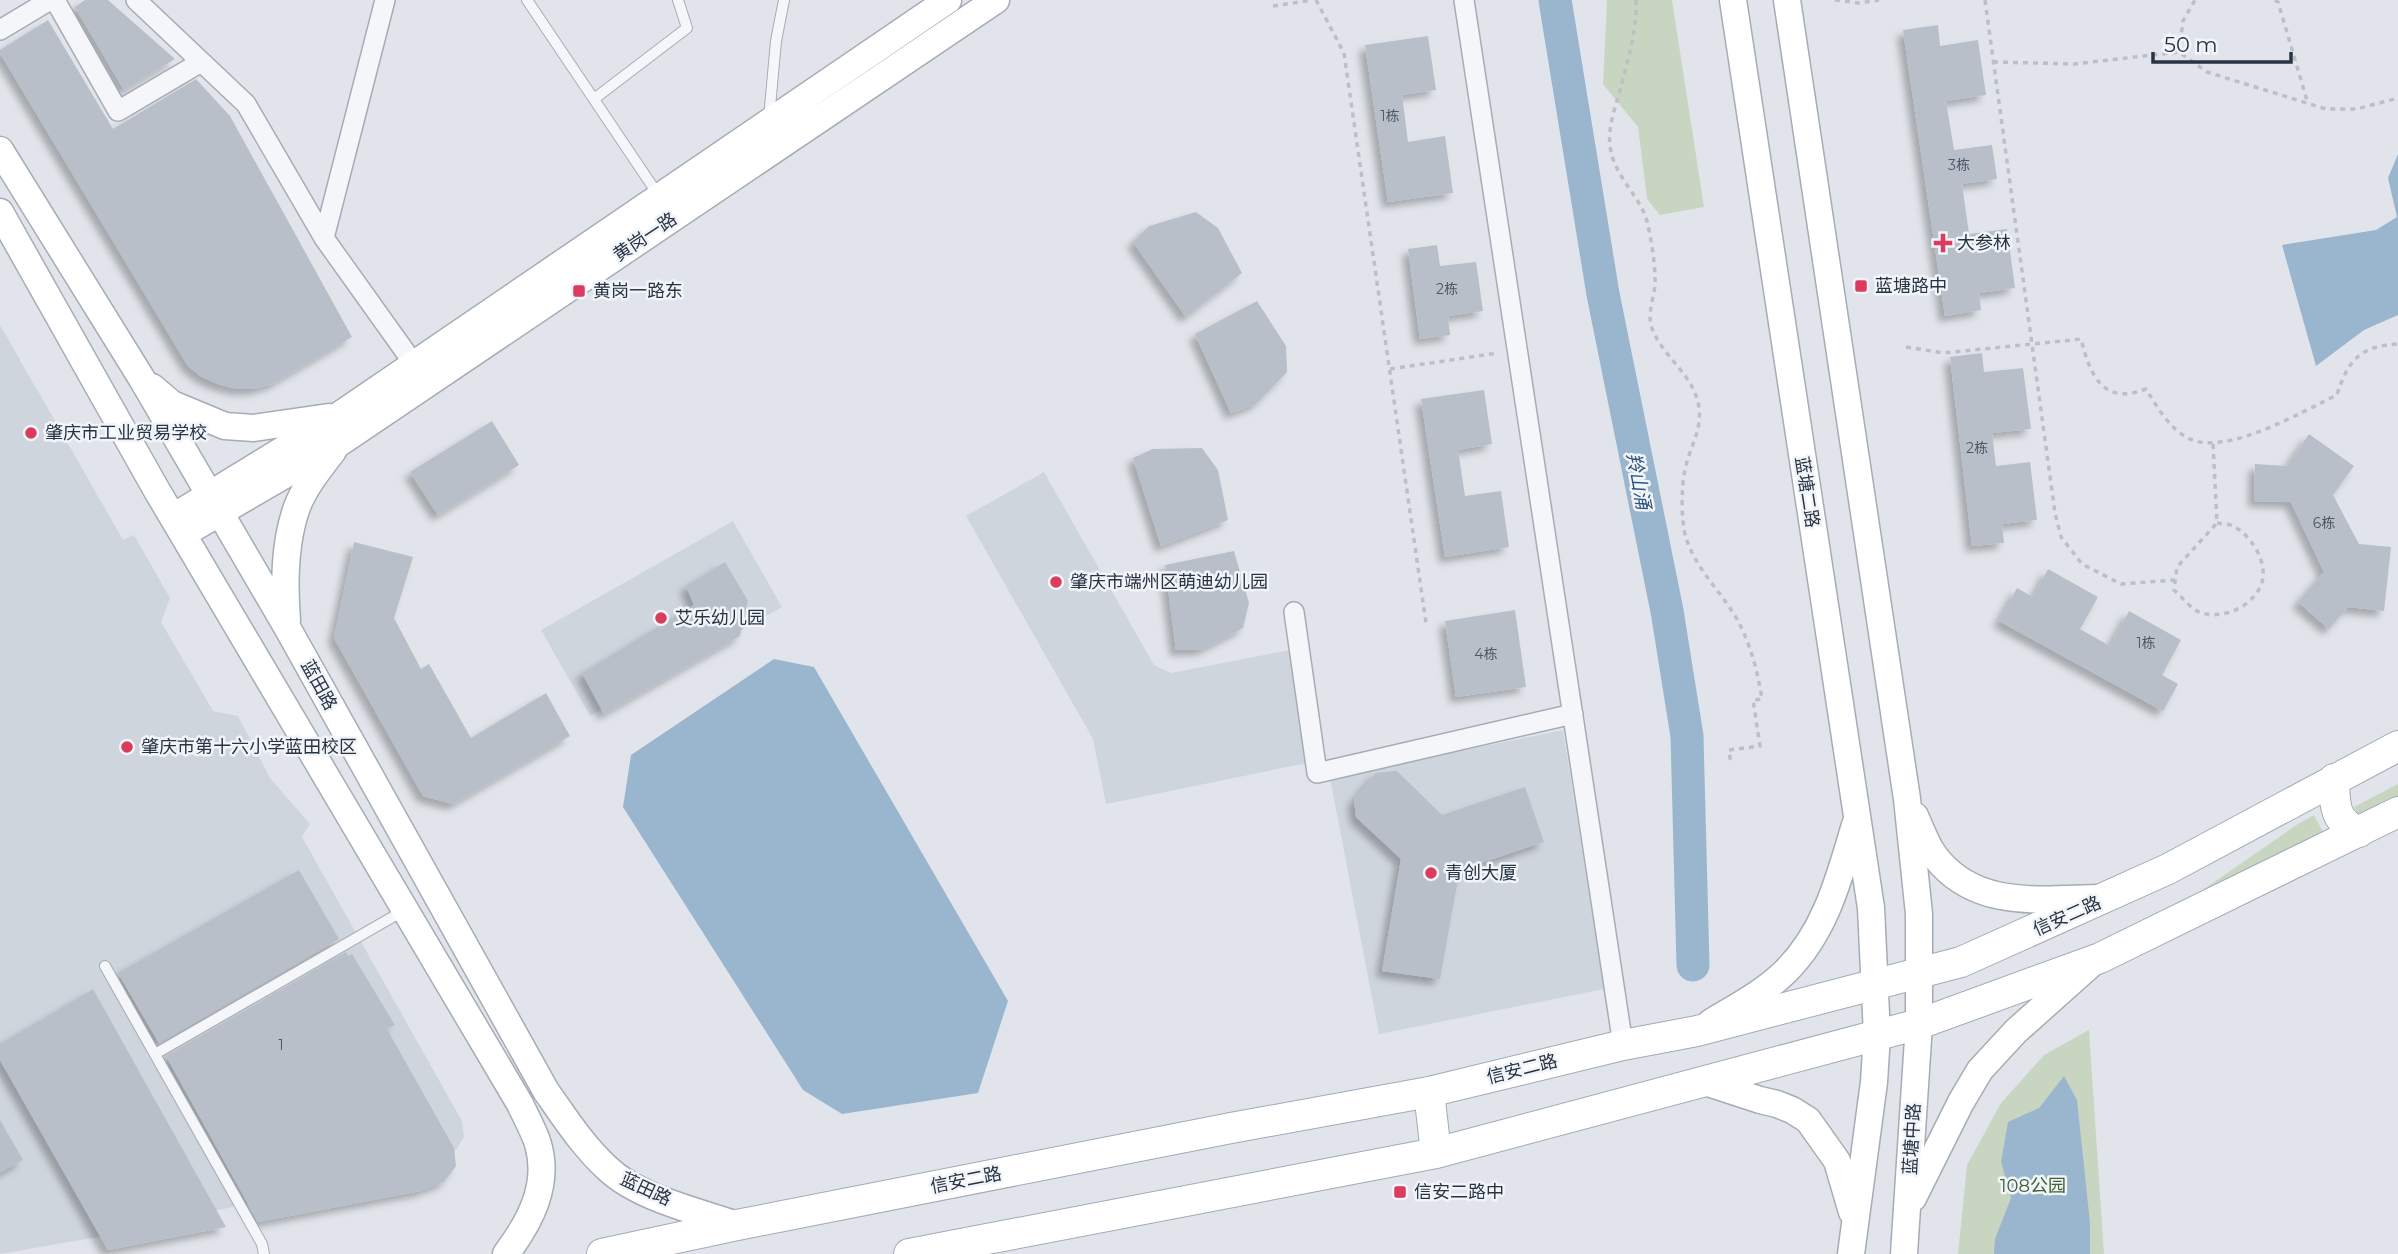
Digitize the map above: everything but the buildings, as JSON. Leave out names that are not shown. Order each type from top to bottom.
[{"type":"main road","name":"黄岗一路","points":[[215,504],[338,416],[948,0]]},
{"type":"main road","name":"黄岗一路","points":[[178,525],[338,444],[996,0]]},
{"type":"main road","name":"蓝塘二路","points":[[1733,0],[1871,908],[1877,1035]]},
{"type":"main road","points":[[1787,0],[1907,799],[1919,914],[1918,974]]},
{"type":"main road","name":"蓝田路","points":[[0,150],[142,379],[288,629],[546,1091],[570,1126],[608,1170],[636,1188],[737,1225]]},
{"type":"main road","points":[[0,212],[178,525],[520,1104],[538,1143],[542,1166],[540,1191],[519,1237],[506,1254]]},
{"type":"main road","points":[[142,379],[172,404],[225,426],[254,428],[288,421],[338,416]]},
{"type":"main road","points":[[288,629],[285,567],[297,506],[311,481],[338,444]]},
{"type":"main road","name":"信安二路","points":[[602,1254],[1203,1133],[1429,1092],[1623,1045],[1698,1031],[1918,974],[1977,956],[2108,898],[2168,869],[2398,746]]},
{"type":"main road","points":[[2334,779],[2338,816],[2346,827],[2359,832]]},
{"type":"main road","points":[[1907,799],[1933,854],[1949,873],[1977,891],[2024,900],[2108,898]]},
{"type":"main road","points":[[909,1254],[1436,1153],[1919,1024],[2100,958],[2398,812]]},
{"type":"main road","points":[[1698,1031],[1763,990],[1786,971],[1810,943],[1830,905],[1857,820]]},
{"type":"main road","points":[[1909,1206],[1980,1070],[2016,1031],[2100,958]]},
{"type":"main road","name":"蓝塘中路","points":[[1904,1254],[1919,1024],[1918,974]]},
{"type":"main road","points":[[1851,1254],[1874,1082],[1877,1035]]},
{"type":"main road","points":[[1705,1082],[1777,1104],[1808,1120],[1837,1161],[1854,1221]]},
{"type":"main road","points":[[1429,1092],[1436,1153]]},
{"type":"street","points":[[0,30],[52,0],[118,111],[201,62]]},
{"type":"street","points":[[136,0],[246,104],[324,238],[414,364]]},
{"type":"street","points":[[324,238],[385,0]]},
{"type":"street","points":[[1464,0],[1623,1045]]},
{"type":"street","points":[[1294,612],[1317,773],[1573,714]]},
{"type":"lane","points":[[527,0],[660,197]]},
{"type":"lane","points":[[594,99],[687,28],[678,0]]},
{"type":"lane","points":[[769,122],[776,41],[784,0]]},
{"type":"lane","points":[[155,1054],[405,909]]},
{"type":"lane","points":[[105,966],[261,1244],[264,1254]]},
{"type":"path","points":[[1273,6],[1314,0],[1344,53],[1426,623]]},
{"type":"path","points":[[1636,0],[1631,48],[1610,126],[1610,146],[1616,168],[1646,220],[1655,281],[1650,307],[1652,328],[1662,348],[1693,388],[1699,409],[1696,440],[1685,468],[1682,497],[1685,537],[1703,573],[1733,613],[1750,643],[1760,684],[1762,699],[1753,701],[1759,746],[1729,750],[1731,765]]},
{"type":"path","points":[[1835,0],[1859,3],[1879,0]]},
{"type":"path","points":[[1985,0],[2031,344],[2055,513],[2061,537],[2082,564],[2121,584],[2175,580]]},
{"type":"path","points":[[2179,52],[2183,22],[2195,0]]},
{"type":"path","points":[[2276,0],[2308,104]]},
{"type":"path","points":[[1993,62],[2074,64],[2179,52],[2207,72],[2326,109],[2357,109],[2398,97]]},
{"type":"path","points":[[1906,347],[1944,353],[2081,339],[2088,366],[2098,382],[2115,394],[2130,395],[2146,389],[2174,427],[2190,439],[2214,444],[2241,439],[2337,395],[2344,372],[2357,356],[2379,345],[2398,344]]},
{"type":"path","points":[[1390,369],[1517,350]]},
{"type":"path","points":[[2214,444],[2217,523],[2177,567],[2174,590],[2199,612],[2224,615],[2246,605],[2262,582],[2262,562],[2253,545],[2233,526],[2217,523]]},
{"type":"shaded area","points":[[0,325],[123,540],[134,535],[170,598],[161,622],[213,711],[238,716],[270,778],[310,824],[302,837],[462,1121],[464,1137],[456,1150],[444,1160],[98,1237],[0,1254]]},
{"type":"shaded area","name":"肇庆市端州区萌迪幼儿园","points":[[1044,472],[1154,665],[1171,673],[1295,649],[1312,762],[1106,804],[1093,739],[966,516]]},
{"type":"shaded area","name":"艾乐幼儿园","points":[[733,521],[782,607],[590,716],[541,630]]},
{"type":"shaded area","points":[[1563,730],[1604,989],[1379,1034],[1330,778]]},
{"type":"green space","points":[[1607,0],[1672,0],[1704,207],[1660,215],[1647,199],[1638,127],[1603,84]]},
{"type":"green space","points":[[2398,784],[2398,803],[2361,821],[2354,807]]},
{"type":"green space","points":[[2314,815],[2326,838],[2191,898],[2298,824]]},
{"type":"green space","name":"108公园","points":[[2089,1030],[2104,1254],[1958,1254],[1967,1165],[2001,1103],[2044,1055]]},
{"type":"water","points":[[2398,154],[2398,315],[2364,330],[2316,366],[2282,245],[2376,230],[2397,217],[2388,178]]},
{"type":"water","points":[[774,659],[814,667],[1008,1001],[978,1093],[842,1114],[803,1090],[623,807],[631,755]]},
{"type":"water","points":[[2064,1076],[2077,1100],[2090,1223],[2090,1254],[1994,1254],[1995,1239],[2011,1198],[2001,1162],[2008,1122],[2039,1108]]},
{"type":"waterway","name":"羚山涌","points":[[1555,0],[1603,294],[1667,611],[1687,736],[1693,965]]},
{"type":"place","name":"大参林","points":[[1943,243]]},
{"type":"place","name":"蓝塘路中","points":[[1861,286]]},
{"type":"place","name":"黄岗一路东","points":[[579,291]]},
{"type":"place","name":"肇庆市工业贸易学校","points":[[31,433]]},
{"type":"place","name":"肇庆市端州区萌迪幼儿园","points":[[1056,582]]},
{"type":"place","name":"艾乐幼儿园","points":[[661,618]]},
{"type":"place","name":"肇庆市第十六小学蓝田校区","points":[[127,747]]},
{"type":"place","name":"青创大厦","points":[[1431,873]]},
{"type":"place","name":"信安二路中","points":[[1400,1192]]}]
